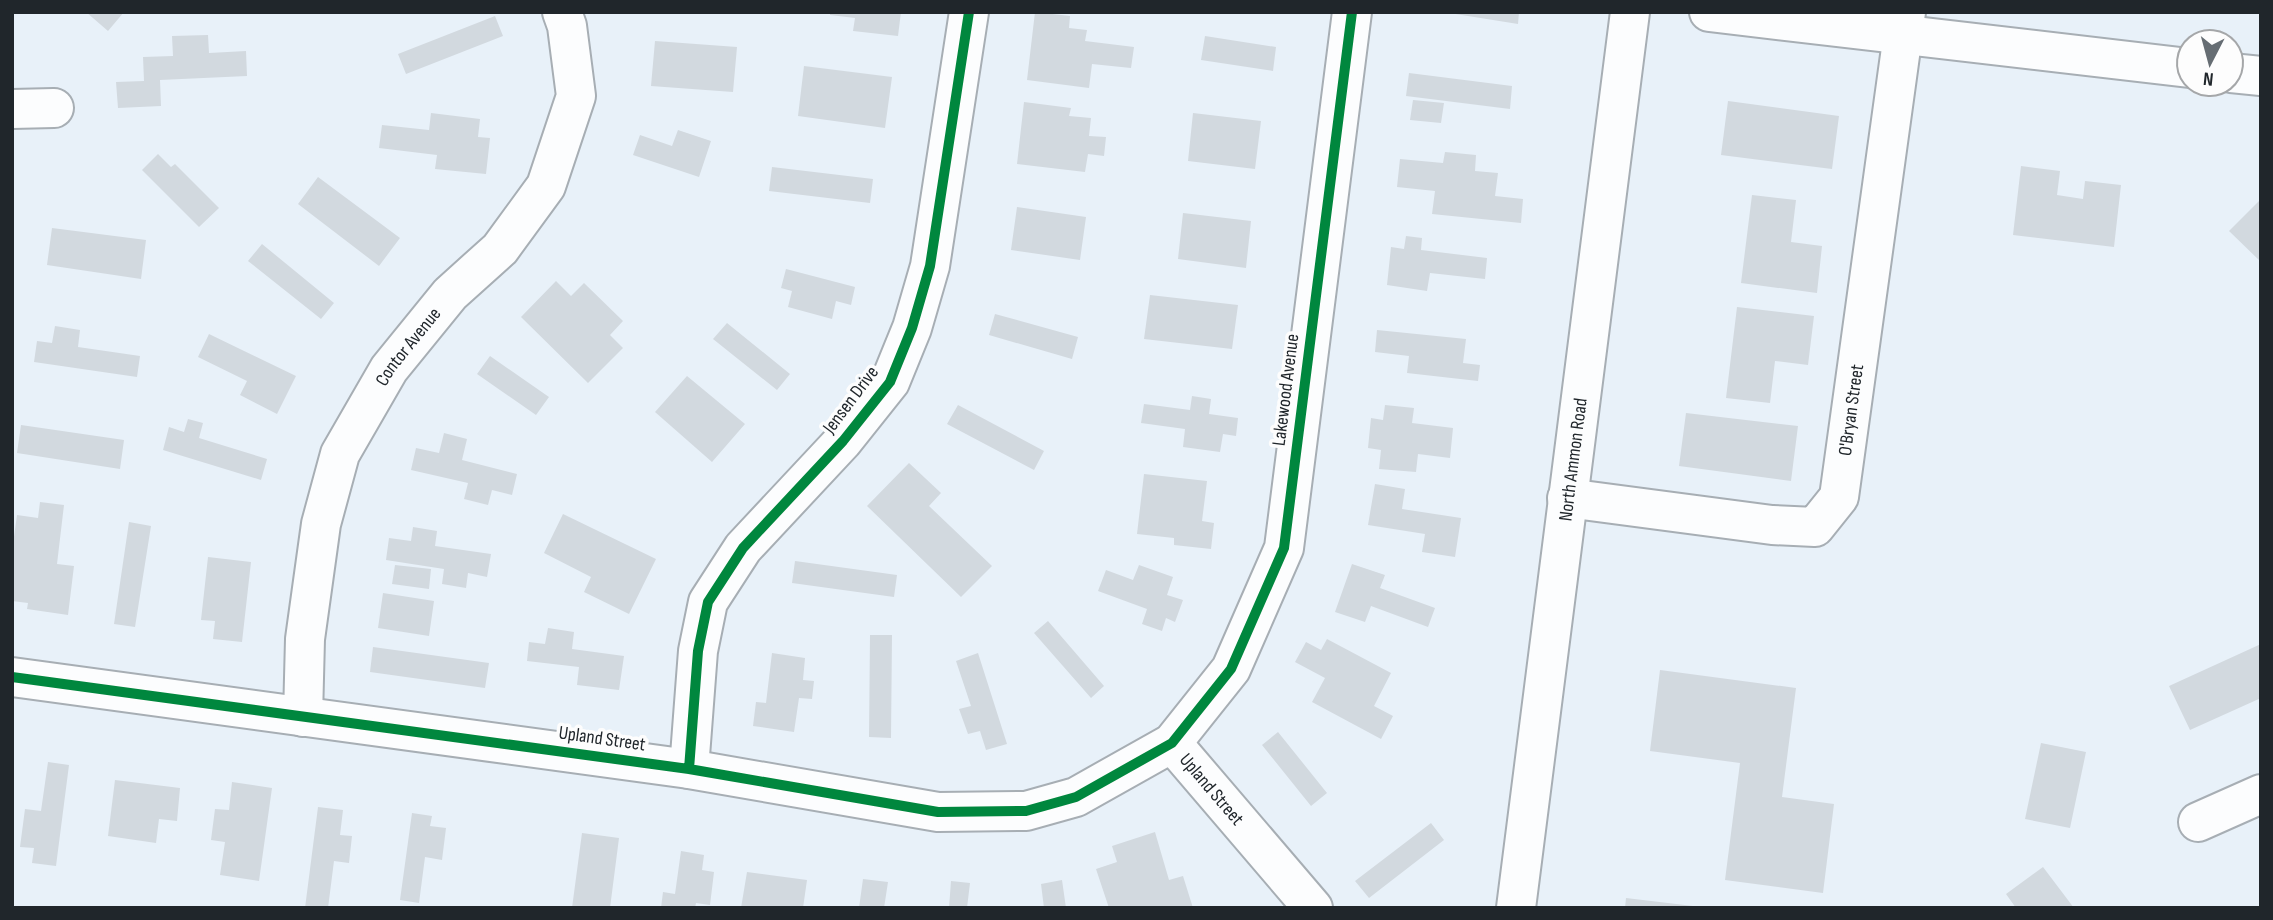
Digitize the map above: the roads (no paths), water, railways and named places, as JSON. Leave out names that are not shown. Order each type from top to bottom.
[{"type":"street","name":"Contor Avenue","points":[[303,717],[305,639],[321,524],[340,454],[389,369],[450,294],[500,248],[546,186],[576,96],[567,26],[562,12]]},
{"type":"street","name":"Jensen Drive","points":[[690,769],[698,651],[708,602],[743,548],[843,441],[890,382],[912,328],[930,267],[969,12]]},
{"type":"street","name":"Lakewood Avenue","points":[[1172,743],[1231,669],[1284,548],[1352,12]]},
{"type":"street","name":"North Ammon Road","points":[[1516,908],[1630,12]]},
{"type":"street","points":[[1709,12],[1904,24],[2175,66]]},
{"type":"street","name":"O'Bryan Street","points":[[1567,498],[1772,525],[1815,527],[1839,497],[1904,24]]},
{"type":"street","points":[[12,109],[54,108]]},
{"type":"street","name":"Upland Street","points":[[12,677],[690,769],[938,812],[1026,811],[1076,797],[1172,743],[1314,908]]},
{"type":"street","points":[[2198,822],[2261,794]]}]
